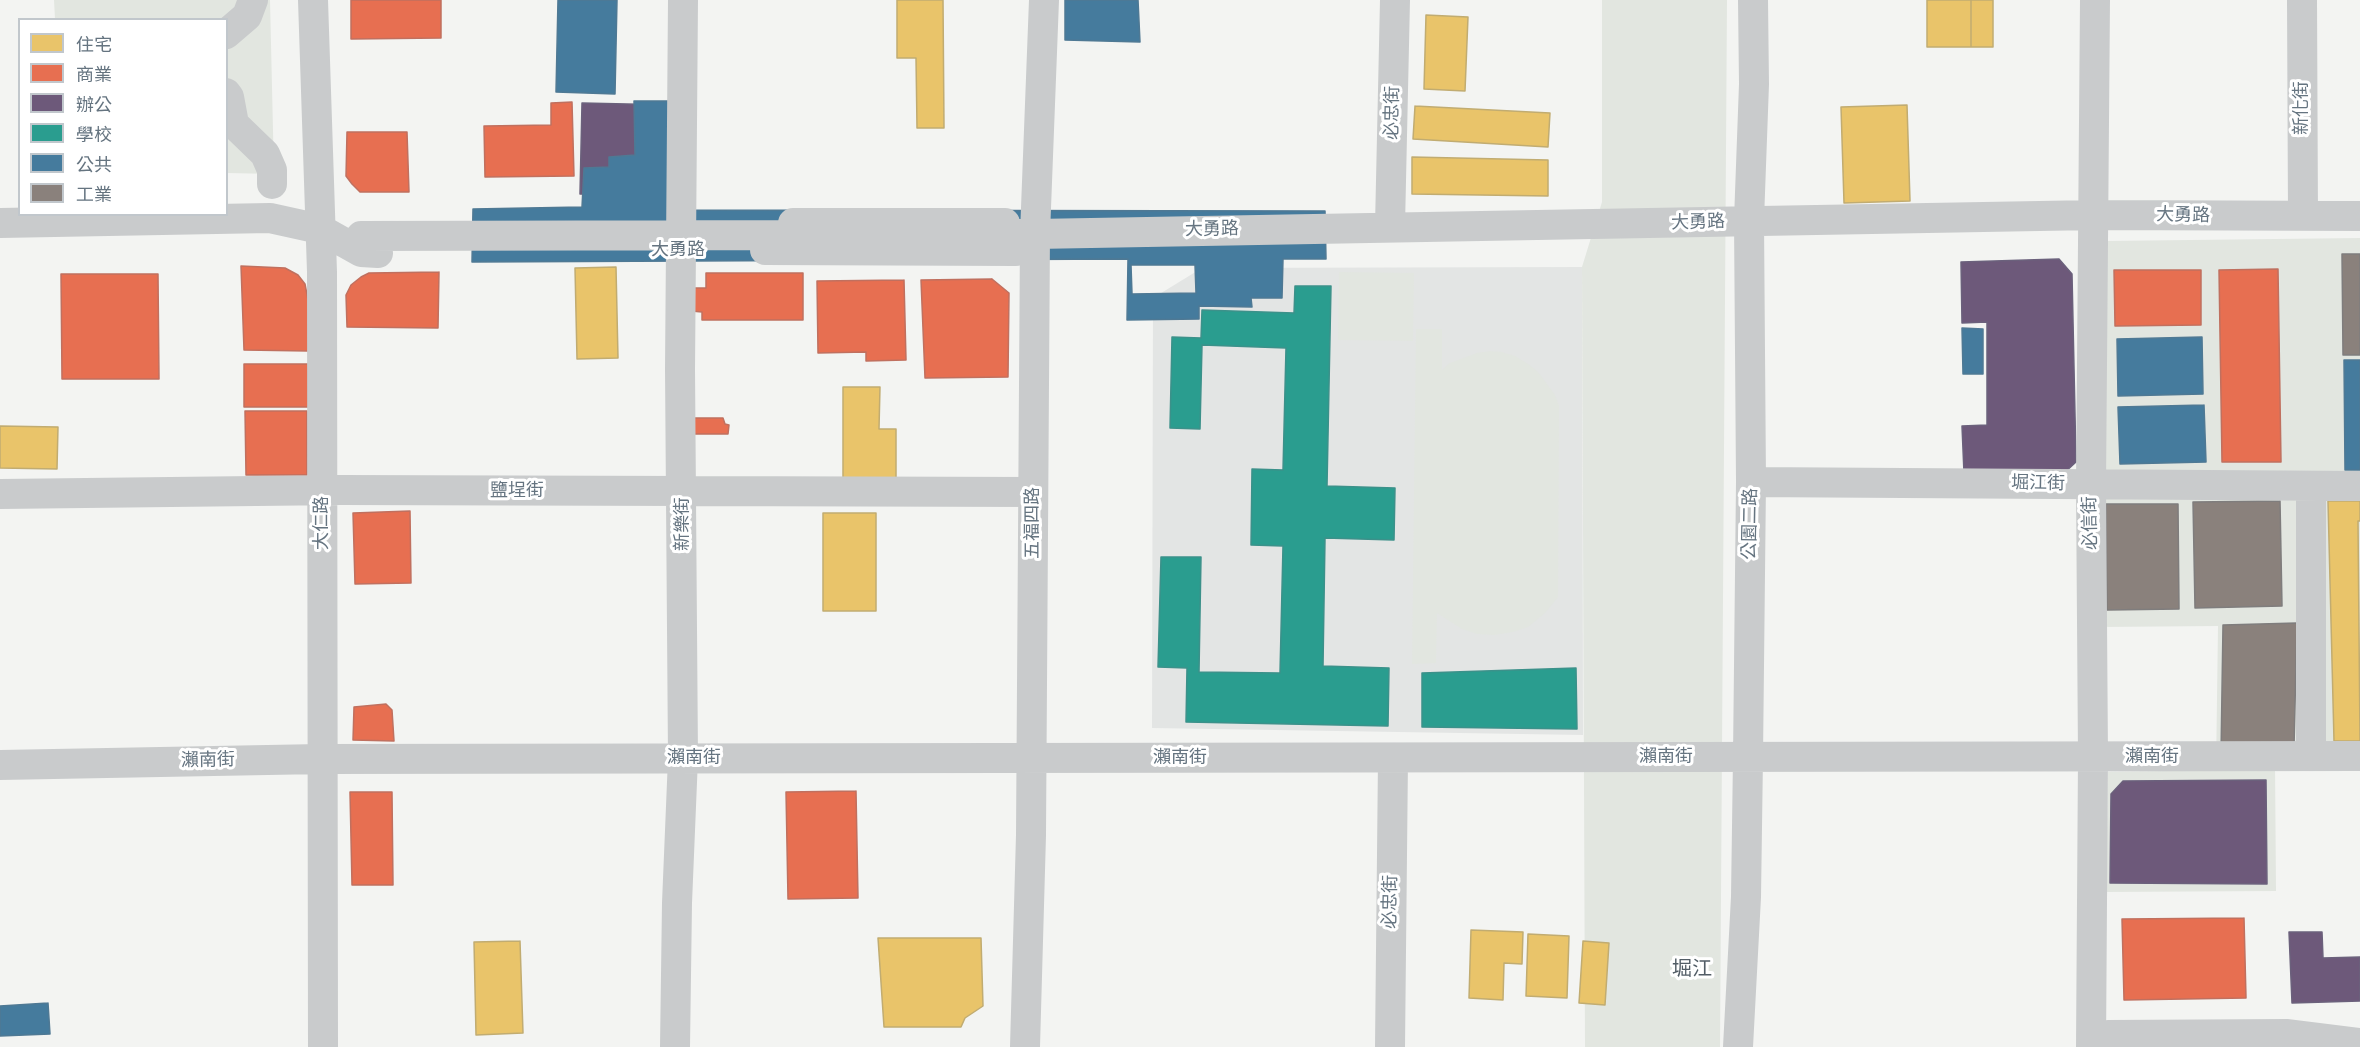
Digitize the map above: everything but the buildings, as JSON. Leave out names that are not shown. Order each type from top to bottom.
[{"type":"street","points":[[228,32],[247,16],[253,0]]},
{"type":"street","name":"大仁路","points":[[313,0],[322,272],[323,1047]]},
{"type":"street","name":"新樂街","points":[[675,1047],[677,903],[683,758],[680,369],[683,0]]},
{"type":"street","name":"五福四路","points":[[1026,1047],[1031,758],[1035,234],[1044,0]]},
{"type":"street","name":"必忠街","points":[[1390,226],[1395,0]]},
{"type":"street","name":"公園二路","points":[[1738,1047],[1746,897],[1751,482],[1749,220],[1754,84],[1753,0]]},
{"type":"street","name":"必信街","points":[[2091,1047],[2098,485],[2095,0]]},
{"type":"street","name":"新化街","points":[[2302,0],[2303,216]]},
{"type":"street","points":[[228,95],[234,124],[265,154],[272,170],[272,184]]},
{"type":"street","name":"大勇路","points":[[320,229],[361,215],[453,217],[573,215],[682,234],[884,215],[1010,216],[1035,234],[1390,226],[1706,224],[1749,220],[2095,215],[2360,216]]},
{"type":"street","points":[[0,223],[270,218],[320,229]]},
{"type":"street","points":[[361,236],[682,234]]},
{"type":"street","name":"堀江街","points":[[1751,482],[2360,486]]},
{"type":"street","points":[[2311,487],[2311,756]]},
{"type":"street","name":"鹽埕街","points":[[0,494],[322,490],[1033,492]]},
{"type":"street","name":"瀨南街","points":[[0,765],[321,759],[2360,756]]},
{"type":"street","name":"必忠街","points":[[1390,1047],[1393,758]]},
{"type":"street","points":[[2101,1047],[2108,1035],[2286,1034],[2360,1043]]},
{"type":"shaded area","points":[[54,0],[270,0],[274,174],[228,173],[228,18],[55,18]]},
{"type":"shaded area","points":[[1602,0],[1727,0],[1720,1047],[1585,1047],[1582,267],[1602,202]]},
{"type":"shaded area","points":[[2360,238],[2360,761],[2275,763],[2276,891],[2106,892],[2108,772],[2216,770],[2218,626],[2100,627],[2105,241]]},
{"type":"shaded area","points":[[1582,267],[1583,735],[1152,728],[1153,298],[1202,268]]},
{"type":"shaded area","points":[[1339,272],[1414,273],[1413,341],[1338,340]]},
{"type":"shaded area","points":[[1416,329],[1442,329],[1442,370],[1450,363],[1477,353],[1501,352],[1515,356],[1528,364],[1538,372],[1555,395],[1559,406],[1558,597],[1545,613],[1528,627],[1494,635],[1477,634],[1462,629],[1437,613],[1436,663],[1412,664]]},
{"type":"district","name":"堀江","points":[[1692,970]]}]
